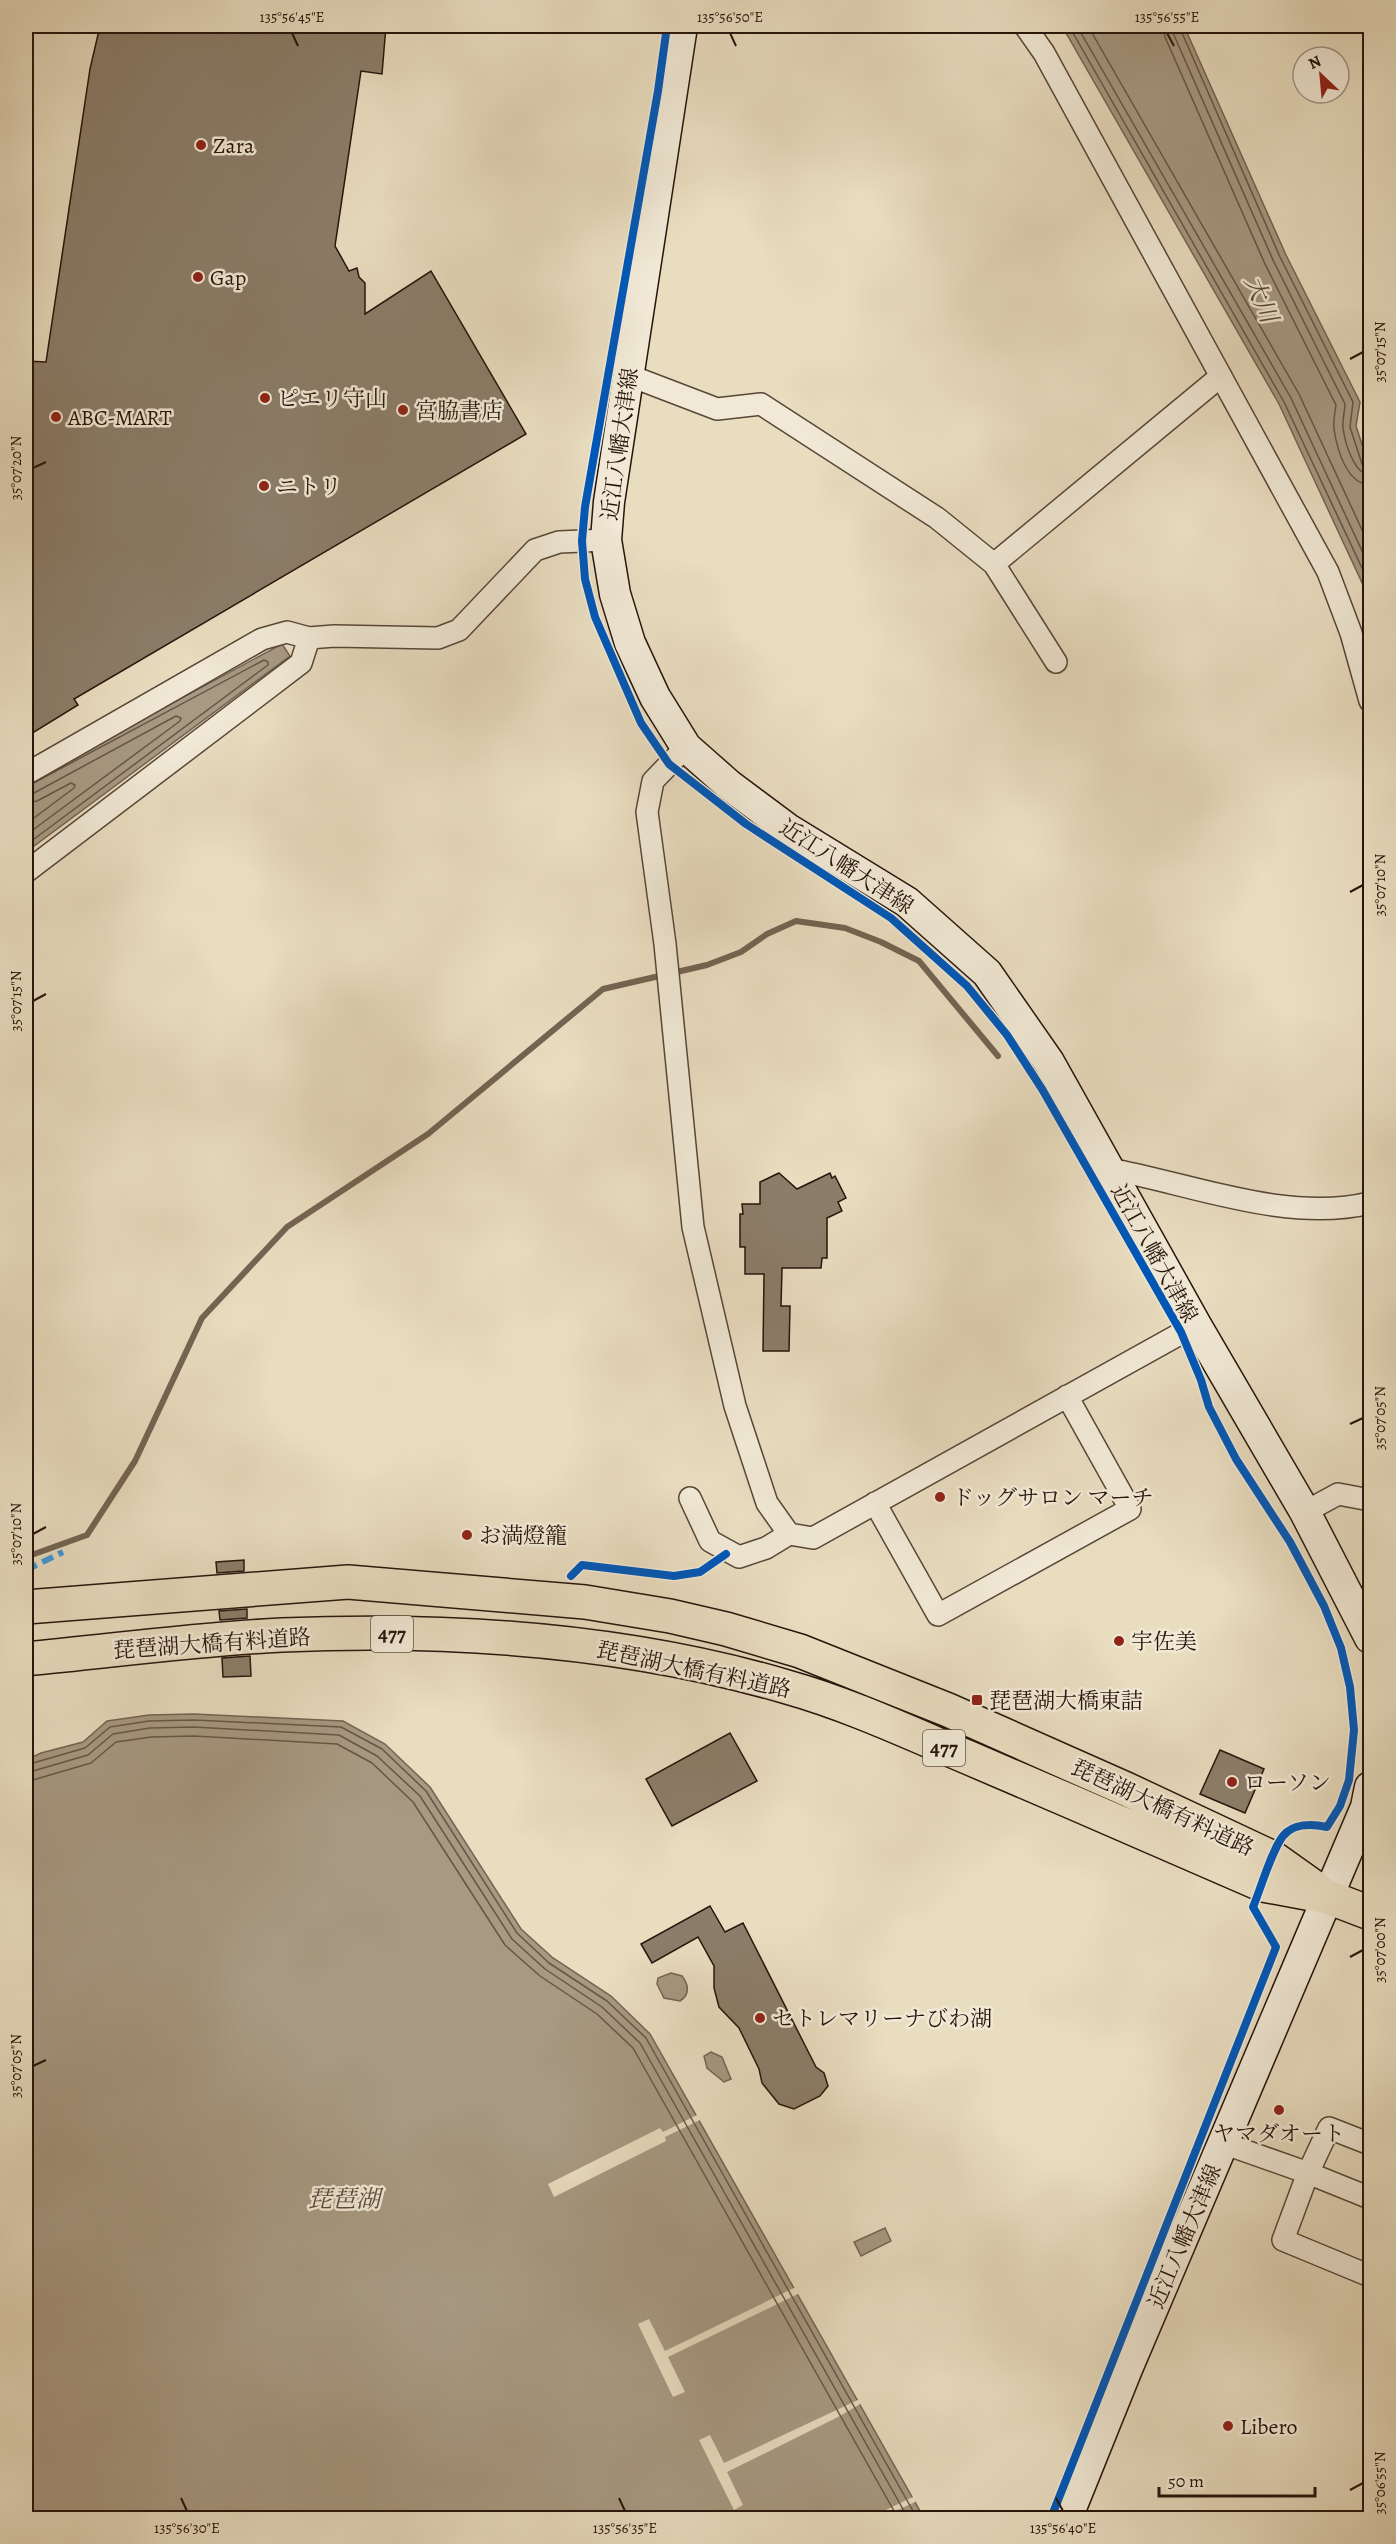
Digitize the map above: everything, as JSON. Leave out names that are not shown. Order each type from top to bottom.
[{"type":"highway","name":"琵琶湖大橋有料道路","points":[[26,1607],[348,1582],[585,1602],[669,1616],[726,1629],[800,1651],[948,1710],[1126,1789],[1273,1858],[1328,1897]]},
{"type":"highway","name":"琵琶湖大橋有料道路","points":[[26,1659],[282,1635],[365,1634],[451,1635],[547,1641],[603,1648],[697,1665],[788,1687],[881,1721],[1263,1885],[1328,1897]]},
{"type":"highway","name":"477","points":[[1328,1897],[1371,1913]]},
{"type":"main road","name":"近江八幡大津線","points":[[682,26],[609,502],[606,540],[615,594],[630,643],[655,697],[686,747],[729,785],[788,829],[907,902],[987,973],[1049,1062],[1196,1325],[1305,1512],[1371,1638]]},
{"type":"main road","name":"近江八幡大津線","points":[[1066,2518],[1366,1807],[1371,1787]]},
{"type":"street","points":[[1025,26],[1044,53],[1328,572],[1351,633],[1371,701]]},
{"type":"street","points":[[628,375],[717,409],[761,404],[937,518],[994,564],[1056,662]]},
{"type":"street","points":[[994,564],[1221,376]]},
{"type":"street","points":[[26,774],[262,639],[287,632],[309,638],[334,636],[438,638],[459,630],[535,550],[559,542],[606,540]]},
{"type":"street","points":[[26,872],[301,663],[309,638]]},
{"type":"street","points":[[686,747],[653,781],[647,812],[665,944],[693,1227],[735,1406],[767,1503],[789,1534]]},
{"type":"street","points":[[1109,1169],[1154,1177],[1274,1206],[1349,1208],[1371,1203]]},
{"type":"street","points":[[690,1498],[710,1541],[739,1557],[766,1548],[789,1534],[813,1538],[1196,1325]]},
{"type":"street","points":[[875,1503],[938,1615],[1130,1509],[1067,1396]]},
{"type":"street","points":[[1305,1512],[1338,1494],[1371,1500]]},
{"type":"street","points":[[1371,2144],[1329,2128],[1308,2173],[1283,2240],[1371,2276]]},
{"type":"street","points":[[1223,2143],[1371,2198]]},
{"type":"water","name":"大川","points":[[1062,26],[1184,26],[1286,255],[1360,402],[1356,426],[1370,469],[1370,600],[1279,404]]},
{"type":"water","points":[[282,644],[290,656],[26,852],[26,782]]},
{"type":"water","name":"琵琶湖","points":[[194,1714],[343,1721],[385,1744],[430,1787],[521,1929],[553,1958],[611,1996],[650,2034],[924,2518],[26,2518],[26,1760],[41,1753],[83,1742],[107,1721],[149,1715]]},
{"type":"water","points":[[671,1973],[682,1976],[686,1983],[686,1996],[680,2001],[664,1998],[657,1984],[658,1978]]},
{"type":"water","points":[[711,2052],[722,2057],[731,2079],[724,2082],[707,2068],[704,2056]]},
{"type":"water","points":[[885,2228],[891,2241],[861,2256],[854,2242]]},
{"type":"pier","points":[[699,2114],[702,2119],[665,2137],[666,2141],[554,2197],[548,2184],[660,2128],[663,2132]]},
{"type":"pier","points":[[796,2287],[800,2293],[668,2357],[685,2392],[673,2397],[638,2324],[649,2319],[665,2351]]},
{"type":"pier","points":[[860,2399],[862,2403],[838,2417],[727,2472],[743,2505],[734,2510],[699,2440],[710,2435],[724,2463]]},
{"type":"pier","points":[[915,2496],[917,2501],[881,2518],[869,2518]]},
{"type":"building","name":"ピエリ守山","points":[[100,26],[386,26],[382,74],[361,71],[335,246],[349,271],[357,268],[359,277],[365,283],[365,314],[431,271],[526,434],[74,699],[78,705],[26,737],[26,361],[46,362],[90,69]]},
{"type":"building","points":[[779,1173],[797,1189],[830,1173],[832,1178],[835,1176],[846,1198],[838,1202],[842,1211],[827,1218],[827,1258],[822,1258],[821,1268],[782,1268],[781,1306],[790,1306],[789,1351],[763,1351],[764,1274],[745,1274],[745,1247],[740,1247],[740,1214],[743,1214],[742,1204],[760,1204],[760,1182]]},
{"type":"building","points":[[244,1560],[244,1571],[217,1573],[216,1562]]},
{"type":"building","points":[[247,1609],[247,1618],[220,1620],[219,1611]]},
{"type":"building","points":[[250,1656],[251,1676],[223,1677],[222,1658]]},
{"type":"building","points":[[730,1733],[757,1781],[672,1826],[646,1779]]},
{"type":"building","name":"ローソン","points":[[1220,1750],[1264,1769],[1245,1813],[1200,1794]]},
{"type":"building","name":"セトレマリーナびわ湖","points":[[710,1906],[725,1932],[743,1923],[816,2067],[824,2073],[828,2086],[820,2096],[794,2109],[779,2104],[762,2083],[759,2069],[739,2028],[719,2007],[714,1988],[714,1966],[698,1937],[652,1963],[641,1944]]},
{"type":"waterway","points":[[26,1557],[87,1535],[135,1461],[202,1318],[287,1227],[428,1134],[603,989],[707,965],[741,952],[767,934],[796,921],[845,928],[881,942],[919,961],[998,1056]]},
{"type":"marked path","points":[[26,1570],[63,1552]]},
{"type":"cycle path","points":[[667,26],[658,91],[585,507],[582,541],[585,579],[595,617],[641,723],[669,764],[746,824],[891,918],[967,986],[1007,1035],[1042,1089],[1181,1332],[1201,1380],[1209,1407],[1236,1459],[1290,1542],[1324,1606],[1341,1648],[1350,1687],[1354,1730],[1349,1780],[1340,1806],[1327,1827],[1303,1826],[1287,1832],[1270,1860],[1253,1907],[1276,1947],[1051,2518]]},
{"type":"cycle path","points":[[571,1576],[582,1565],[674,1576],[700,1572],[726,1554]]},
{"type":"place","name":"Zara","points":[[201,145]]},
{"type":"place","name":"Gap","points":[[198,277]]},
{"type":"place","name":"ピエリ守山","points":[[265,398]]},
{"type":"place","name":"宮脇書店","points":[[403,410]]},
{"type":"place","name":"ABC-MART","points":[[56,417]]},
{"type":"place","name":"ニトリ","points":[[264,486]]},
{"type":"place","name":"ドッグサロン マーチ","points":[[940,1497]]},
{"type":"place","name":"お満燈籠","points":[[467,1535]]},
{"type":"place","name":"宇佐美","points":[[1119,1641]]},
{"type":"place","name":"琵琶湖大橋東詰","points":[[977,1700]]},
{"type":"place","name":"ローソン","points":[[1232,1782]]},
{"type":"place","name":"セトレマリーナびわ湖","points":[[760,2018]]},
{"type":"place","name":"ヤマダオート","points":[[1279,2110]]},
{"type":"place","name":"Libero","points":[[1228,2426]]}]
